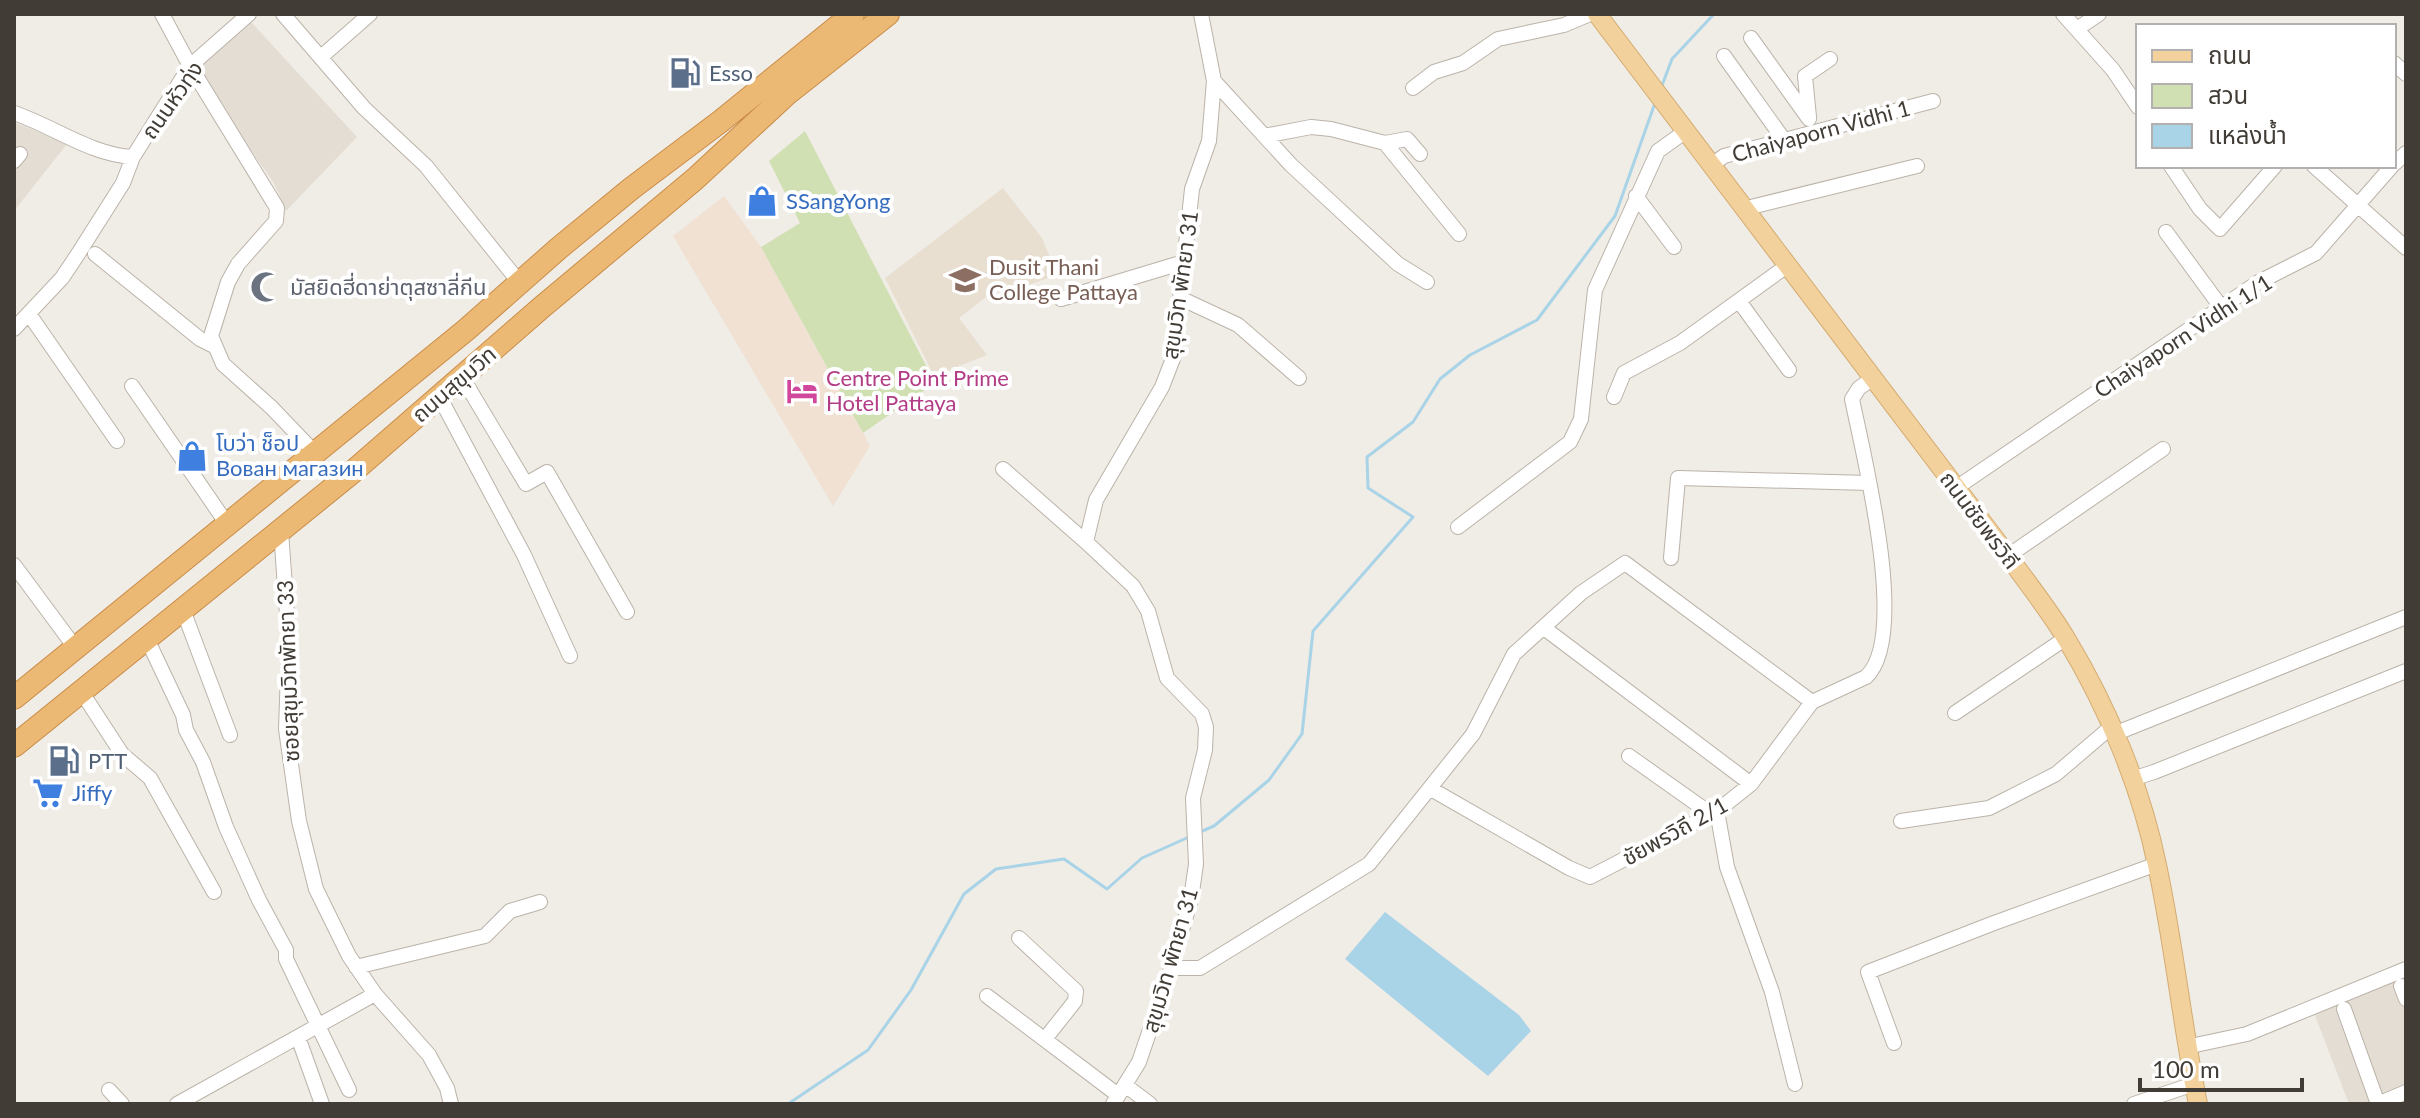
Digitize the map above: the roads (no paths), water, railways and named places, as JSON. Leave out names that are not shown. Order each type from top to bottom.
[{"type":"highway","name":"ถนนสุขุมวิท","points":[[14,698],[74,646],[466,330],[612,204],[853,14]]},
{"type":"highway","name":"ถนนสุขุมวิท","points":[[14,746],[281,531],[695,179],[788,93],[888,14]]},
{"type":"highway","points":[[612,204],[619,202],[629,208],[634,219],[632,233]]},
{"type":"main road","name":"ถนนชัยพรวิถี","points":[[1597,14],[1747,208],[2066,638],[2096,694],[2132,779],[2159,873],[2198,1104]]},
{"type":"street","points":[[162,14],[190,66],[277,208],[276,221],[238,264],[228,282],[215,317],[211,336],[214,346],[223,364],[272,408],[315,453]]},
{"type":"street","name":"ถนนหัวทุ่ง","points":[[14,329],[62,278],[123,183],[133,157],[190,66],[249,14]]},
{"type":"street","points":[[283,14],[364,108],[426,166],[519,282]]},
{"type":"street","points":[[321,57],[370,14]]},
{"type":"street","name":"สุขุมวิท พัทยา 31","points":[[1119,1095],[1139,1062],[1191,899],[1196,855],[1193,798],[1205,750],[1206,727],[1202,714],[1167,678],[1148,611],[1133,586],[1086,542],[1096,500],[1162,387],[1174,356],[1192,189],[1209,141],[1214,81],[1201,14]]},
{"type":"street","points":[[1413,88],[1434,72],[1463,63],[1498,39],[1564,25],[1590,14]]},
{"type":"street","points":[[2063,14],[2113,70],[2136,104]]},
{"type":"street","points":[[2077,29],[2099,14]]},
{"type":"street","points":[[1751,38],[1810,126]]},
{"type":"street","points":[[1724,56],[1784,140]]},
{"type":"street","points":[[1810,126],[1805,76],[1830,59]]},
{"type":"street","points":[[1214,81],[1291,165],[1398,264],[1427,282]]},
{"type":"street","name":"Chaiyaporn Vidhi 1","points":[[1712,165],[1724,156],[1784,140],[1810,126],[1933,101]]},
{"type":"street","points":[[14,113],[111,156],[133,157]]},
{"type":"street","points":[[1264,136],[1311,127],[1331,129],[1385,143],[1407,139],[1420,154]]},
{"type":"street","points":[[1458,527],[1570,442],[1581,419],[1595,290],[1658,151],[1686,131]]},
{"type":"street","points":[[1385,143],[1459,234]]},
{"type":"street","points":[[1747,208],[1917,166]]},
{"type":"street","points":[[2172,168],[2200,209],[2220,229],[2273,168]]},
{"type":"street","points":[[2316,168],[2406,248]]},
{"type":"street","name":"Chaiyaporn Vidhi 1/1","points":[[1956,488],[2257,283],[2316,253],[2390,168]]},
{"type":"street","points":[[1636,196],[1674,247]]},
{"type":"street","points":[[2166,232],[2221,307]]},
{"type":"street","points":[[95,254],[200,339],[214,346]]},
{"type":"street","points":[[1061,299],[1184,262]]},
{"type":"street","points":[[1614,397],[1624,373],[1680,343],[1788,265]]},
{"type":"street","points":[[1180,298],[1227,317],[1299,378]]},
{"type":"street","points":[[1739,301],[1789,370]]},
{"type":"street","points":[[29,314],[117,441]]},
{"type":"street","points":[[462,377],[526,484],[547,472],[627,612]]},
{"type":"street","name":"ชัยพรวิถี 2/1","points":[[1431,789],[1590,877],[1714,812],[1751,784],[1812,702],[1873,671],[1883,649],[1887,601],[1869,483],[1852,399],[1859,388],[1872,379]]},
{"type":"street","points":[[132,386],[227,524]]},
{"type":"street","points":[[439,396],[524,555],[570,656]]},
{"type":"street","points":[[2008,556],[2163,449]]},
{"type":"street","points":[[1003,469],[1086,542]]},
{"type":"street","points":[[1671,558],[1678,478],[1869,483]]},
{"type":"street","name":"ซอยสุขุมวิทพัทยา 33","points":[[281,531],[289,643],[286,729],[299,821],[316,889],[356,967],[375,994],[429,1055],[447,1088],[451,1104]]},
{"type":"street","points":[[1171,968],[1200,968],[1369,864],[1473,734],[1514,654],[1581,593],[1625,563],[1812,702]]},
{"type":"street","points":[[14,565],[74,646]]},
{"type":"street","points":[[183,610],[230,735]]},
{"type":"street","points":[[1901,821],[1989,808],[2056,774],[2112,731],[2406,617]]},
{"type":"street","points":[[1544,628],[1751,784]]},
{"type":"street","points":[[1955,713],[2066,638]]},
{"type":"street","points":[[147,639],[203,762],[226,827],[349,1090]]},
{"type":"street","points":[[2132,779],[2406,671]]},
{"type":"street","points":[[81,691],[122,754],[150,778],[214,892]]},
{"type":"street","points":[[1629,756],[1714,812],[1727,867],[1772,992],[1795,1084]]},
{"type":"street","points":[[1894,1043],[1868,972],[1994,923],[2159,873]]},
{"type":"street","points":[[356,967],[485,936],[510,911],[540,902]]},
{"type":"street","points":[[1019,938],[1076,991],[1075,1001],[1045,1039]]},
{"type":"street","points":[[2186,1047],[2247,1034],[2406,969]]},
{"type":"street","points":[[177,1104],[321,1027],[375,994]]},
{"type":"street","points":[[987,996],[1119,1095],[1150,1104]]},
{"type":"street","points":[[2344,1009],[2378,1104],[2406,1092]]},
{"type":"street","points":[[298,1037],[322,1104]]},
{"type":"street","points":[[2134,1104],[2194,1084]]},
{"type":"street","points":[[109,1090],[122,1104]]},
{"type":"water","points":[[1385,912],[1519,1015],[1531,1031],[1488,1076],[1345,959]]},
{"type":"waterway","points":[[1661,88],[1672,59],[1714,14]]},
{"type":"waterway","points":[[1200,832],[1214,826],[1269,780],[1302,734],[1313,631],[1413,517],[1368,488],[1367,457],[1413,422],[1440,379],[1470,355],[1537,320],[1615,216],[1655,103]]},
{"type":"waterway","points":[[788,1104],[868,1050],[911,990],[964,894],[996,869],[1064,859],[1107,889],[1142,858],[1189,837]]},
{"type":"place","name":"Esso","points":[[685,73]]},
{"type":"place","name":"SSangYong","points":[[762,201]]},
{"type":"place","name":"Dusit Thani College Pattaya","points":[[965,280]]},
{"type":"place","name":"มัสยิดฮี่ดาย่าตุสซาลี่กีน","points":[[266,287]]},
{"type":"place","name":"Centre Point Prime Hotel Pattaya","points":[[802,391]]},
{"type":"place","name":"โบว่า ช็อป Вован магазин","points":[[192,456]]},
{"type":"place","name":"PTT","points":[[64,761]]},
{"type":"place","name":"Jiffy","points":[[48,793]]}]
